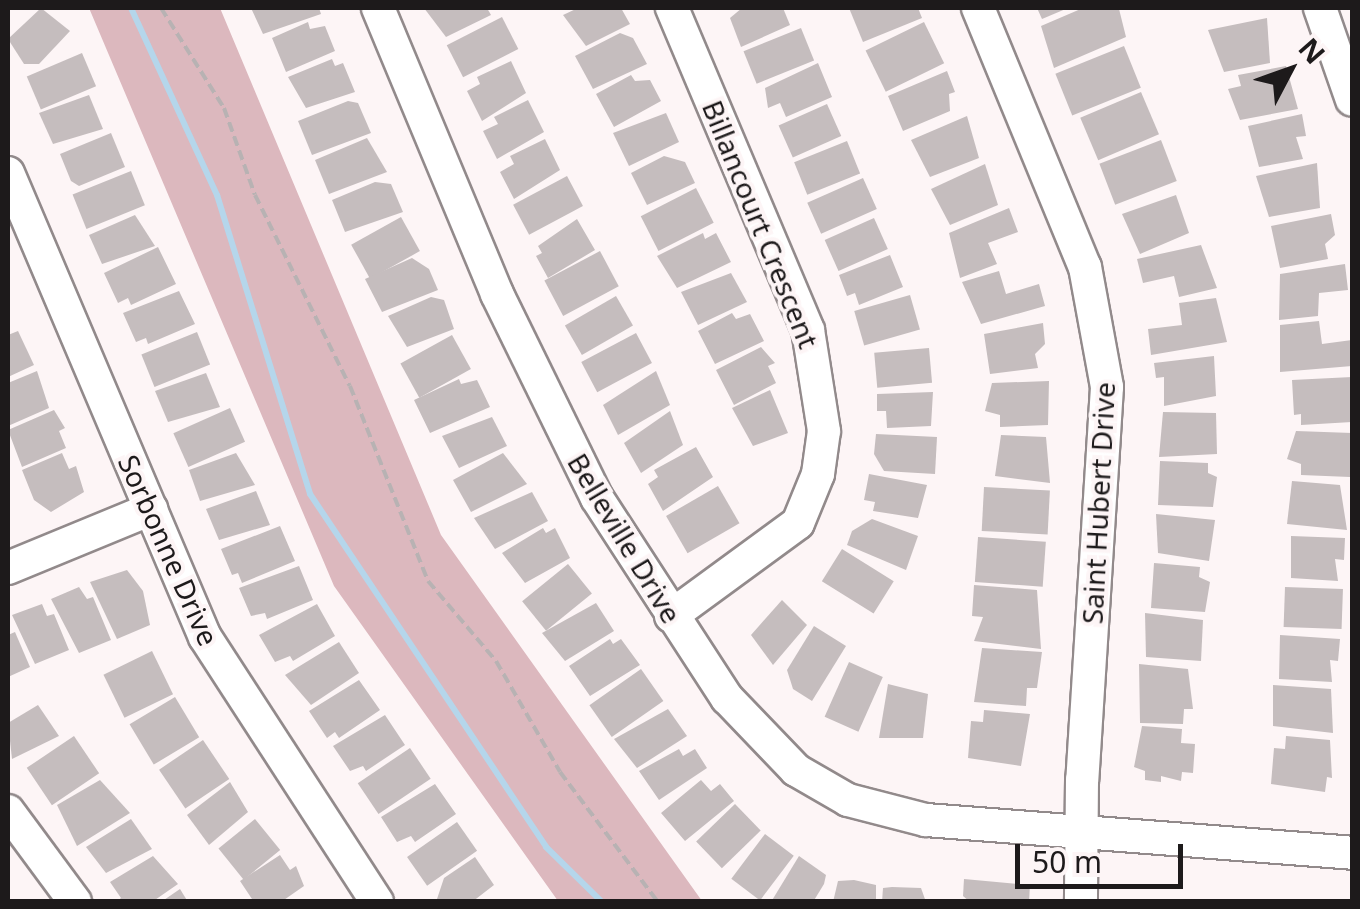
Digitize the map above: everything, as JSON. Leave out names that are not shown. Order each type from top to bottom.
[{"type":"street","name":"Belleville Drive","points":[[378,8],[547,404],[670,616],[764,743],[822,787],[884,812],[926,820],[1352,854]]},
{"type":"street","name":"Billancourt Crescent","points":[[670,616],[798,522],[818,474],[824,431],[808,330],[672,8]]},
{"type":"street","name":"Saint Hubert Drive","points":[[978,8],[1085,267],[1103,353],[1108,419],[1080,830],[1081,902]]},
{"type":"street","points":[[1320,8],[1352,100]]},
{"type":"street","name":"Sorbonne Drive","points":[[8,173],[21,239],[226,675],[377,902]]},
{"type":"street","points":[[8,568],[150,509]]},
{"type":"street","points":[[8,811],[74,902]]},
{"type":"path","points":[[161,8],[224,108],[256,195],[350,386],[428,580],[496,660],[560,772],[658,902]]},
{"type":"shaded area","points":[[89,8],[220,8],[441,535],[702,901],[558,901],[334,586]]},
{"type":"building","points":[[41,8],[70,31],[39,64],[24,64],[8,39]]},
{"type":"building","points":[[251,8],[319,8],[321,14],[263,34]]},
{"type":"building","points":[[424,8],[487,8],[491,15],[446,37]]},
{"type":"building","points":[[578,8],[621,8],[630,24],[586,46],[563,15]]},
{"type":"building","points":[[742,8],[783,8],[790,25],[741,47],[730,18]]},
{"type":"building","points":[[849,8],[918,8],[922,18],[863,42]]},
{"type":"building","points":[[1037,8],[1068,8],[1042,19]]},
{"type":"building","points":[[1083,8],[1119,9],[1126,37],[1054,68],[1041,26]]},
{"type":"building","points":[[502,17],[518,49],[463,77],[447,45]]},
{"type":"building","points":[[1267,18],[1270,63],[1224,72],[1208,30]]},
{"type":"building","points":[[308,22],[310,29],[325,26],[335,51],[286,72],[272,38]]},
{"type":"building","points":[[924,22],[944,63],[886,92],[866,50]]},
{"type":"building","points":[[801,28],[814,60],[757,84],[744,51]]},
{"type":"building","points":[[620,33],[633,38],[647,64],[593,89],[575,56]]},
{"type":"building","points":[[1124,46],[1141,88],[1072,115],[1055,74]]},
{"type":"building","points":[[82,53],[96,86],[41,110],[27,76]]},
{"type":"building","points":[[332,59],[335,66],[343,63],[355,92],[306,108],[288,77]]},
{"type":"building","points":[[511,61],[526,93],[482,121],[467,91],[480,84],[477,77]]},
{"type":"building","points":[[818,63],[832,97],[786,117],[780,103],[768,108],[765,88]]},
{"type":"building","points":[[1286,66],[1298,109],[1240,120],[1228,89],[1241,86],[1238,75]]},
{"type":"building","points":[[947,71],[955,92],[949,94],[950,111],[903,131],[888,96]]},
{"type":"building","points":[[631,75],[635,81],[650,80],[661,101],[614,127],[596,94]]},
{"type":"building","points":[[1141,92],[1159,134],[1098,160],[1080,118]]},
{"type":"building","points":[[89,95],[103,129],[53,144],[39,113]]},
{"type":"building","points":[[528,100],[544,132],[497,159],[483,131],[498,124],[494,117]]},
{"type":"building","points":[[348,101],[358,103],[371,133],[312,155],[298,121]]},
{"type":"building","points":[[827,104],[841,136],[793,158],[779,126]]},
{"type":"building","points":[[666,113],[679,142],[629,166],[613,133]]},
{"type":"building","points":[[1302,114],[1306,136],[1296,137],[1303,159],[1259,167],[1248,126]]},
{"type":"building","points":[[967,116],[979,158],[930,177],[911,140]]},
{"type":"building","points":[[111,133],[125,167],[79,186],[71,181],[60,154]]},
{"type":"building","points":[[367,138],[387,172],[329,194],[315,160]]},
{"type":"building","points":[[545,139],[560,170],[514,199],[500,172],[514,164],[510,156]]},
{"type":"building","points":[[1161,140],[1177,181],[1115,205],[1099,164]]},
{"type":"building","points":[[847,141],[860,173],[807,195],[794,162]]},
{"type":"building","points":[[664,156],[685,162],[695,183],[647,205],[631,173]]},
{"type":"building","points":[[1317,163],[1320,208],[1269,217],[1256,176]]},
{"type":"building","points":[[985,164],[998,205],[950,225],[931,189]]},
{"type":"building","points":[[131,171],[145,205],[86,229],[73,195]]},
{"type":"building","points":[[567,176],[583,206],[529,235],[513,205]]},
{"type":"building","points":[[863,178],[877,209],[821,234],[807,203]]},
{"type":"building","points":[[375,182],[391,184],[403,212],[345,232],[332,200]]},
{"type":"building","points":[[696,188],[714,223],[658,251],[641,216]]},
{"type":"building","points":[[1176,195],[1189,233],[1140,254],[1122,214]]},
{"type":"building","points":[[1009,208],[1018,232],[988,243],[997,264],[960,278],[949,233]]},
{"type":"building","points":[[1331,214],[1335,235],[1325,244],[1328,259],[1280,268],[1271,226]]},
{"type":"building","points":[[135,215],[155,246],[102,264],[89,235]]},
{"type":"building","points":[[401,217],[420,251],[370,279],[351,245]]},
{"type":"building","points":[[874,218],[888,249],[838,271],[825,240]]},
{"type":"building","points":[[577,219],[595,250],[548,278],[536,256],[542,253],[538,246]]},
{"type":"building","points":[[703,233],[705,239],[716,233],[731,262],[677,288],[657,256]]},
{"type":"building","points":[[1201,245],[1217,288],[1179,297],[1174,276],[1143,283],[1137,259]]},
{"type":"building","points":[[158,247],[176,284],[131,305],[128,298],[118,303],[104,273]]},
{"type":"building","points":[[600,251],[619,286],[563,316],[544,281]]},
{"type":"building","points":[[890,255],[903,287],[859,305],[855,293],[847,296],[839,275]]},
{"type":"building","points":[[412,258],[429,269],[438,290],[382,312],[365,279]]},
{"type":"building","points":[[1345,264],[1348,290],[1319,293],[1318,316],[1279,320],[1280,274]]},
{"type":"building","points":[[999,271],[1006,294],[1039,284],[1045,306],[981,324],[962,282]]},
{"type":"building","points":[[731,273],[747,302],[698,325],[681,292]]},
{"type":"building","points":[[179,291],[195,324],[148,344],[146,338],[136,342],[123,313]]},
{"type":"building","points":[[910,295],[920,330],[864,346],[854,311]]},
{"type":"building","points":[[616,296],[633,325],[582,355],[565,326]]},
{"type":"building","points":[[431,297],[444,300],[454,329],[407,347],[388,316]]},
{"type":"building","points":[[1216,298],[1227,342],[1151,355],[1148,329],[1182,325],[1179,303]]},
{"type":"building","points":[[732,313],[736,319],[750,314],[764,341],[715,364],[698,331]]},
{"type":"building","points":[[1319,321],[1322,344],[1352,340],[1352,366],[1280,372],[1280,325]]},
{"type":"building","points":[[1043,323],[1045,344],[1035,354],[1038,368],[990,374],[984,334]]},
{"type":"building","points":[[18,331],[34,365],[8,377],[8,335]]},
{"type":"building","points":[[197,332],[210,364],[154,387],[141,354]]},
{"type":"building","points":[[636,333],[652,363],[597,392],[581,362]]},
{"type":"building","points":[[452,335],[471,369],[419,398],[400,364]]},
{"type":"building","points":[[761,347],[775,363],[768,366],[776,383],[734,405],[716,370]]},
{"type":"building","points":[[929,348],[932,383],[877,388],[874,353]]},
{"type":"building","points":[[1214,356],[1216,396],[1164,406],[1164,377],[1156,378],[1154,363]]},
{"type":"building","points":[[37,371],[49,408],[8,426],[8,383]]},
{"type":"building","points":[[656,371],[670,405],[618,435],[603,405]]},
{"type":"building","points":[[206,373],[220,407],[168,422],[155,391]]},
{"type":"building","points":[[1352,377],[1352,422],[1301,425],[1301,414],[1294,415],[1292,380]]},
{"type":"building","points":[[459,379],[461,384],[477,380],[490,407],[430,433],[414,400]]},
{"type":"building","points":[[1049,381],[1048,425],[1000,427],[1000,415],[985,411],[992,383]]},
{"type":"building","points":[[770,390],[788,433],[753,446],[732,408]]},
{"type":"building","points":[[933,392],[931,426],[887,428],[886,411],[877,411],[877,394]]},
{"type":"building","points":[[230,408],[245,442],[188,467],[173,433]]},
{"type":"building","points":[[54,410],[65,428],[59,431],[66,448],[22,467],[8,430]]},
{"type":"building","points":[[670,411],[683,445],[641,473],[624,443]]},
{"type":"building","points":[[1163,412],[1216,413],[1217,454],[1159,457]]},
{"type":"building","points":[[492,417],[507,446],[459,468],[442,436]]},
{"type":"building","points":[[1296,431],[1352,433],[1350,477],[1301,475],[1301,464],[1287,459]]},
{"type":"building","points":[[876,434],[937,437],[935,474],[884,471],[874,454]]},
{"type":"building","points":[[1001,435],[1046,437],[1050,483],[995,476]]},
{"type":"building","points":[[696,447],[713,477],[663,511],[648,484],[658,477],[654,470]]},
{"type":"building","points":[[62,453],[69,469],[76,466],[84,492],[51,512],[34,500],[22,470]]},
{"type":"building","points":[[236,453],[255,485],[200,501],[189,470]]},
{"type":"building","points":[[503,453],[527,484],[471,512],[453,480]]},
{"type":"building","points":[[1160,461],[1208,463],[1208,473],[1217,477],[1213,507],[1158,505]]},
{"type":"building","points":[[869,474],[927,485],[918,518],[873,511],[875,502],[864,500]]},
{"type":"building","points":[[1292,481],[1340,485],[1347,530],[1287,524]]},
{"type":"building","points":[[718,486],[740,523],[688,553],[666,516]]},
{"type":"building","points":[[984,487],[1050,490],[1048,534],[982,531]]},
{"type":"building","points":[[256,491],[270,525],[219,540],[206,509]]},
{"type":"building","points":[[532,492],[548,521],[495,549],[474,518]]},
{"type":"building","points":[[1156,514],[1215,520],[1209,561],[1158,553]]},
{"type":"building","points":[[872,519],[918,536],[906,570],[847,545],[852,531]]},
{"type":"building","points":[[280,526],[295,561],[242,583],[238,573],[232,575],[221,549]]},
{"type":"building","points":[[543,528],[546,533],[555,528],[570,558],[525,583],[502,553]]},
{"type":"building","points":[[1291,536],[1345,538],[1344,560],[1335,559],[1338,581],[1291,578]]},
{"type":"building","points":[[978,537],[1046,542],[1043,587],[975,582]]},
{"type":"building","points":[[842,549],[894,581],[874,614],[822,581]]},
{"type":"building","points":[[1154,563],[1200,567],[1199,577],[1210,582],[1205,612],[1151,608]]},
{"type":"building","points":[[568,564],[592,594],[546,631],[522,601]]},
{"type":"building","points":[[299,566],[313,600],[267,619],[265,613],[251,616],[239,588]]},
{"type":"building","points":[[127,570],[143,591],[150,625],[117,639],[90,582]]},
{"type":"building","points":[[974,585],[1037,590],[1041,649],[974,641],[983,617],[972,616]]},
{"type":"building","points":[[79,587],[87,599],[93,597],[111,640],[79,653],[51,599]]},
{"type":"building","points":[[1285,587],[1343,589],[1342,629],[1284,627]]},
{"type":"building","points":[[782,600],[807,625],[773,665],[751,635]]},
{"type":"building","points":[[596,603],[614,631],[565,661],[542,633]]},
{"type":"building","points":[[42,604],[47,616],[54,614],[69,650],[35,664],[12,615]]},
{"type":"building","points":[[317,604],[335,636],[293,661],[290,656],[275,662],[259,635]]},
{"type":"building","points":[[1145,613],[1203,620],[1201,661],[1146,657]]},
{"type":"building","points":[[814,626],[846,646],[812,701],[793,689],[787,670]]},
{"type":"building","points":[[15,632],[30,667],[8,677],[8,635]]},
{"type":"building","points":[[1280,635],[1340,639],[1338,661],[1330,660],[1332,682],[1279,679]]},
{"type":"building","points":[[610,639],[613,644],[621,639],[640,665],[590,696],[569,666]]},
{"type":"building","points":[[339,642],[359,673],[311,705],[285,675]]},
{"type":"building","points":[[982,648],[1042,652],[1037,688],[1027,688],[1026,706],[974,702]]},
{"type":"building","points":[[152,651],[173,694],[125,718],[103,675]]},
{"type":"building","points":[[849,662],[883,677],[858,732],[825,717]]},
{"type":"building","points":[[1139,664],[1188,669],[1193,709],[1184,709],[1183,724],[1140,723]]},
{"type":"building","points":[[641,669],[663,701],[612,737],[589,705]]},
{"type":"building","points":[[359,680],[380,710],[339,738],[335,732],[327,738],[309,711]]},
{"type":"building","points":[[888,684],[928,694],[923,738],[879,738]]},
{"type":"building","points":[[1273,685],[1331,689],[1333,733],[1273,726]]},
{"type":"building","points":[[175,697],[199,737],[154,765],[130,724]]},
{"type":"building","points":[[38,705],[59,736],[12,759],[8,723]]},
{"type":"building","points":[[668,709],[687,736],[637,768],[614,739]]},
{"type":"building","points":[[984,710],[1030,714],[1021,766],[968,758],[971,721],[983,722]]},
{"type":"building","points":[[385,715],[405,745],[366,771],[363,766],[350,771],[333,746]]},
{"type":"building","points":[[1142,726],[1182,729],[1181,743],[1195,744],[1193,773],[1182,772],[1181,781],[1161,776],[1161,782],[1145,780],[1145,771],[1134,767]]},
{"type":"building","points":[[74,736],[99,773],[52,805],[27,768]]},
{"type":"building","points":[[1286,736],[1330,740],[1332,778],[1327,777],[1325,792],[1271,784],[1274,748],[1285,749]]},
{"type":"building","points":[[203,740],[229,779],[185,809],[159,770]]},
{"type":"building","points":[[410,748],[431,779],[378,814],[358,783]]},
{"type":"building","points":[[679,749],[683,756],[695,749],[707,768],[659,800],[639,771]]},
{"type":"building","points":[[100,780],[130,813],[77,846],[57,805]]},
{"type":"building","points":[[701,780],[711,791],[720,784],[734,801],[685,841],[661,813]]},
{"type":"building","points":[[230,782],[248,812],[209,845],[187,815]]},
{"type":"building","points":[[435,784],[456,814],[415,842],[411,836],[397,842],[381,817]]},
{"type":"building","points":[[735,804],[761,831],[722,868],[696,842]]},
{"type":"building","points":[[131,819],[152,849],[106,873],[86,847]]},
{"type":"building","points":[[255,819],[280,850],[244,880],[218,849]]},
{"type":"building","points":[[457,822],[477,851],[427,886],[407,857]]},
{"type":"building","points":[[765,834],[794,856],[760,900],[731,879]]},
{"type":"building","points":[[280,855],[290,870],[296,866],[304,886],[281,902],[254,902],[240,881]]},
{"type":"building","points":[[153,856],[178,884],[152,902],[116,902],[121,898],[110,882]]},
{"type":"building","points":[[799,856],[826,875],[824,884],[813,902],[771,902]]},
{"type":"building","points":[[475,857],[494,885],[472,902],[436,902],[444,878]]},
{"type":"building","points":[[964,879],[1030,885],[1029,902],[970,902],[963,896]]},
{"type":"building","points":[[838,881],[876,885],[876,902],[833,902]]},
{"type":"building","points":[[883,888],[921,888],[926,902],[882,902]]},
{"type":"building","points":[[180,889],[188,902],[161,902]]},
{"type":"waterway","points":[[131,8],[217,195],[310,494],[546,847],[602,902]]}]
